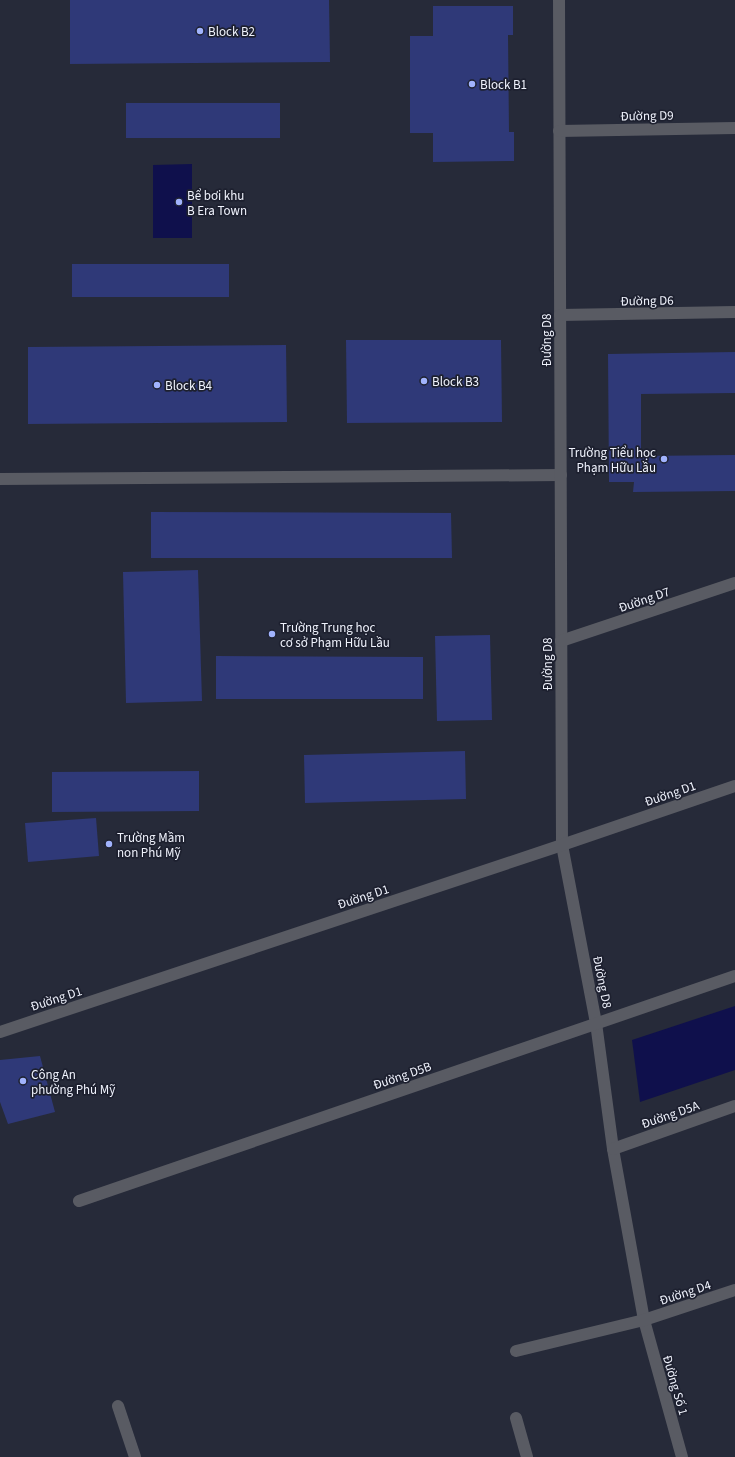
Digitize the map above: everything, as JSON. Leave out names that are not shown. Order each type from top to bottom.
[{"type":"street","name":"Đường D8","points":[[559,0],[562,845],[596,1024],[613,1148],[644,1320]]},
{"type":"street","name":"Đường D9","points":[[559,131],[735,128]]},
{"type":"street","name":"Đường D6","points":[[560,315],[735,312]]},
{"type":"street","points":[[0,479],[561,475]]},
{"type":"street","name":"Đường D7","points":[[561,641],[735,583]]},
{"type":"street","name":"Đường D1","points":[[0,1032],[735,786]]},
{"type":"street","name":"Đường D5B","points":[[79,1201],[735,976]]},
{"type":"street","name":"Đường D5A","points":[[613,1148],[735,1106]]},
{"type":"street","name":"Đường D4","points":[[516,1352],[644,1320],[735,1290]]},
{"type":"street","name":"Đường Số 1","points":[[644,1320],[682,1457]]},
{"type":"street","points":[[118,1406],[135,1457]]},
{"type":"street","points":[[516,1418],[527,1457]]},
{"type":"shaded area","points":[[192,164],[192,238],[153,238],[153,165]]},
{"type":"shaded area","points":[[735,1006],[735,1070],[640,1102],[632,1040]]},
{"type":"building","name":"Block B2","points":[[70,0],[329,0],[330,62],[70,64]]},
{"type":"building","name":"Block B1","points":[[433,6],[513,6],[513,35],[508,35],[509,132],[514,132],[514,161],[433,162],[433,133],[410,133],[410,36],[433,36]]},
{"type":"building","points":[[126,103],[280,103],[280,138],[126,138]]},
{"type":"building","points":[[72,264],[229,264],[229,297],[72,297]]},
{"type":"building","name":"Block B3","points":[[346,340],[501,340],[502,422],[347,423]]},
{"type":"building","name":"Block B4","points":[[286,345],[287,422],[28,424],[28,347]]},
{"type":"building","points":[[735,352],[735,393],[641,394],[641,456],[735,455],[735,491],[633,492],[634,482],[609,482],[608,354]]},
{"type":"building","points":[[151,512],[451,513],[452,558],[151,558]]},
{"type":"building","points":[[198,570],[202,701],[126,703],[123,572]]},
{"type":"building","points":[[490,635],[492,720],[437,721],[435,636]]},
{"type":"building","points":[[216,656],[423,657],[423,699],[216,699]]},
{"type":"building","points":[[465,751],[466,799],[305,803],[304,755]]},
{"type":"building","points":[[199,771],[199,811],[52,812],[52,772]]},
{"type":"building","points":[[96,818],[99,856],[28,862],[25,823]]},
{"type":"building","name":"Công An phường Phú Mỹ","points":[[40,1056],[55,1112],[8,1124],[0,1102],[0,1060]]},
{"type":"place","name":"Block B2","points":[[200,31]]},
{"type":"place","name":"Block B1","points":[[472,84]]},
{"type":"place","name":"Bể bơi khu B Era Town","points":[[179,202]]},
{"type":"place","name":"Block B3","points":[[424,381]]},
{"type":"place","name":"Block B4","points":[[157,385]]},
{"type":"place","name":"Trường Tiểu học Phạm Hữu Lầu","points":[[664,459]]},
{"type":"place","name":"Trường Trung học cơ sở Phạm Hữu Lầu","points":[[272,634]]},
{"type":"place","name":"Trường Mầm non Phú Mỹ","points":[[109,844]]},
{"type":"place","name":"Công An phường Phú Mỹ","points":[[23,1081]]}]
